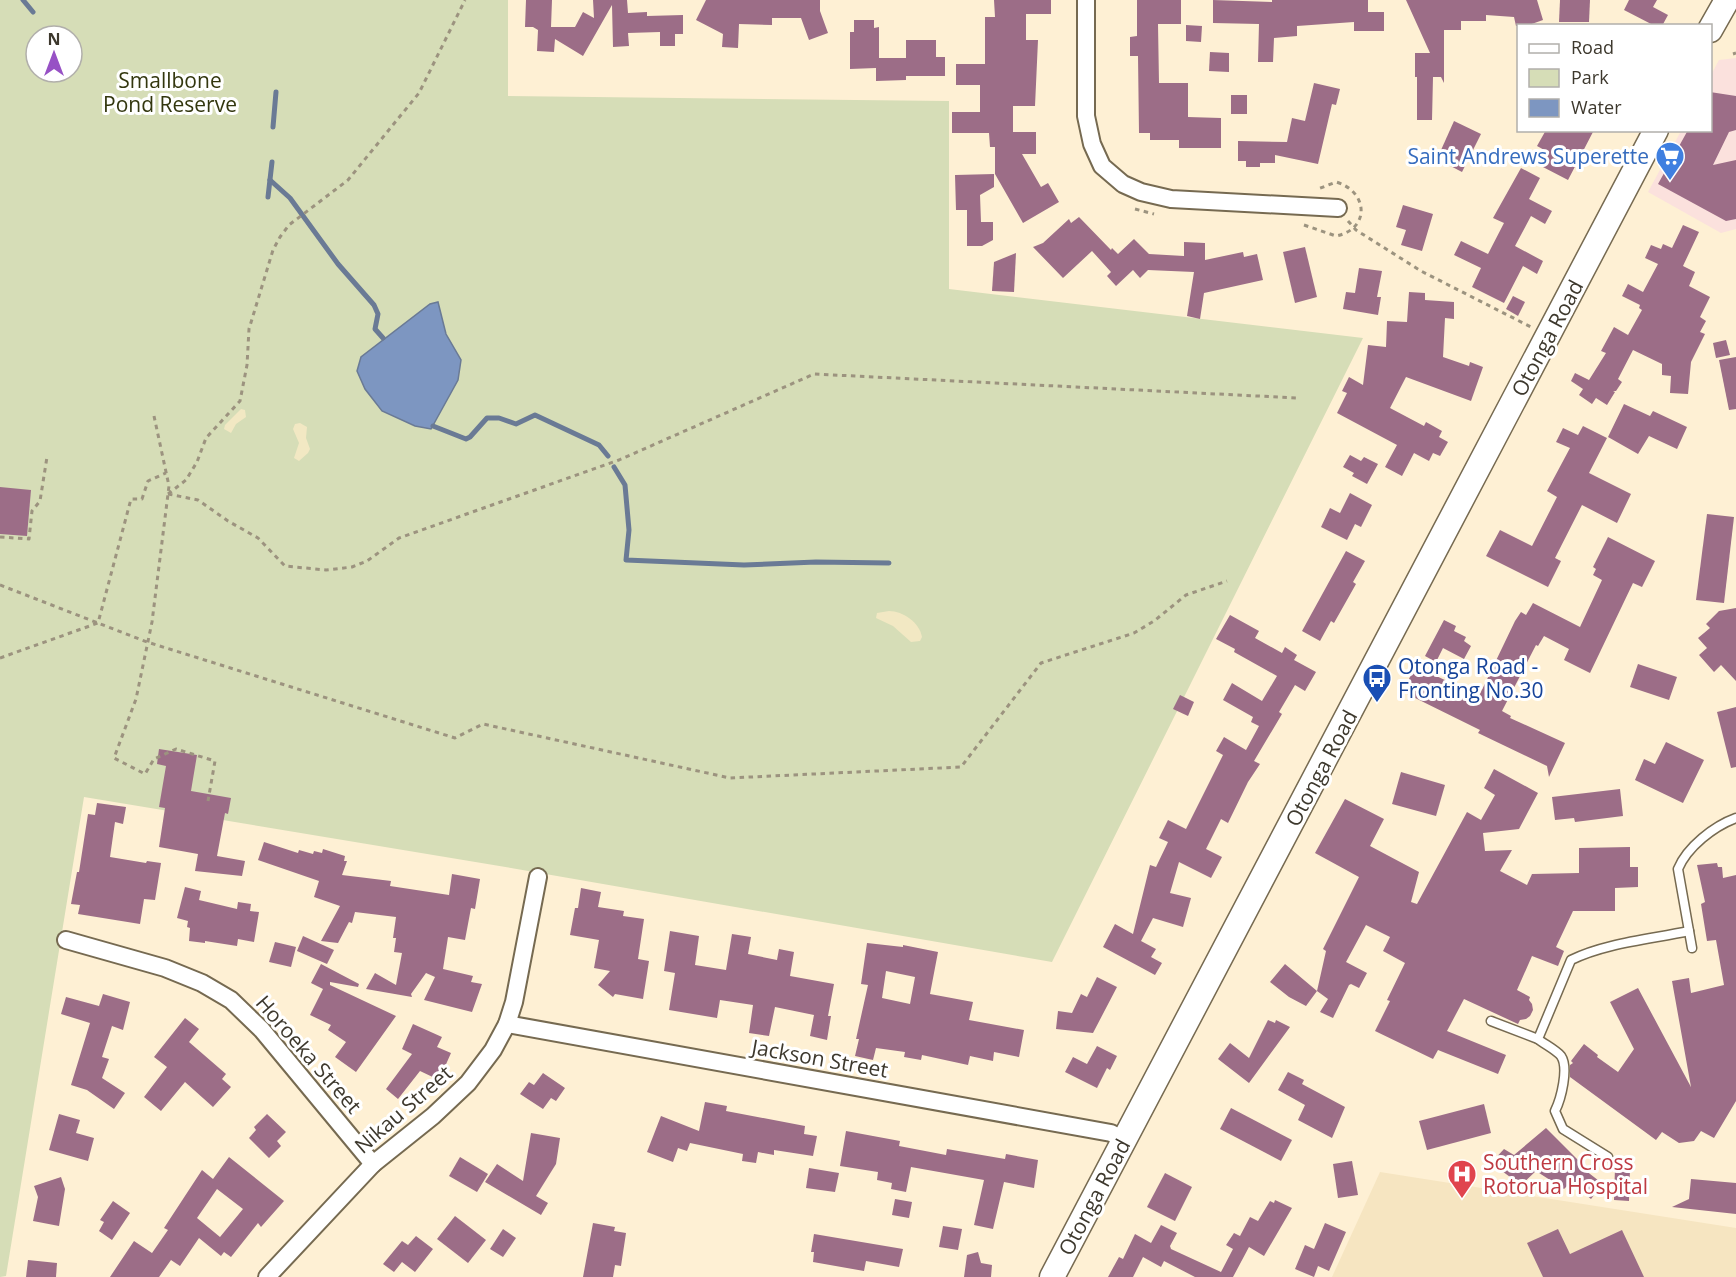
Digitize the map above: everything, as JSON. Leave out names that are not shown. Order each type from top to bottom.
[{"type":"street","points":[[1086,0],[1086,116],[1092,144],[1102,166],[1123,184],[1141,192],[1171,199],[1338,208]]},
{"type":"street","points":[[1712,26],[1727,0]]},
{"type":"street","name":"Otonga Road","points":[[1052,1277],[1655,132]]},
{"type":"street","name":"Nikau Street","points":[[267,1277],[373,1164],[433,1116],[468,1083],[493,1050],[507,1024],[514,1002],[538,877]]},
{"type":"street","name":"Horoeka Street","points":[[66,940],[165,968],[202,983],[231,1000],[262,1030],[373,1164]]},
{"type":"street","name":"Jackson Street","points":[[507,1024],[1111,1133],[1124,1140]]},
{"type":"lane","points":[[1692,948],[1678,869],[1683,857],[1697,842],[1736,818]]},
{"type":"lane","points":[[1538,1039],[1572,960],[1581,955],[1610,947],[1689,931]]},
{"type":"lane","points":[[1491,1021],[1538,1039],[1560,1055],[1563,1062],[1562,1097],[1556,1112],[1563,1129],[1608,1157]]},
{"type":"path","points":[[168,494],[186,480],[197,462],[206,438],[240,401],[247,365],[249,329],[273,250],[289,225],[348,180],[419,93],[465,0]]},
{"type":"path","points":[[1298,224],[1310,225],[1336,236],[1355,229],[1359,222],[1362,207],[1359,197],[1351,189],[1336,182],[1309,191]]},
{"type":"path","points":[[1128,205],[1139,212],[1157,215]]},
{"type":"path","points":[[1338,208],[1355,229],[1421,271],[1548,336]]},
{"type":"path","points":[[168,494],[198,500],[258,538],[285,566],[326,570],[352,567],[367,561],[399,538],[619,460],[814,374],[1298,398]]},
{"type":"path","points":[[154,416],[169,486],[147,642],[136,699],[114,758],[145,774],[154,759],[176,749],[215,761],[207,801]]},
{"type":"path","points":[[0,537],[29,539],[32,511],[40,501],[47,457]]},
{"type":"path","points":[[98,623],[131,499],[142,499],[148,481],[166,473]]},
{"type":"path","points":[[0,585],[147,642],[454,738],[483,724],[730,778],[961,766],[1041,663],[1134,633],[1154,621],[1186,595],[1227,581]]},
{"type":"path","points":[[0,658],[98,623]]},
{"type":"shaded area","points":[[1736,58],[1736,229],[1721,233],[1648,192],[1680,132],[1712,132],[1712,73],[1719,60]]},
{"type":"shaded area","name":"Southern Cross Rotorua Hospital","points":[[1380,1172],[1736,1228],[1736,1277],[1332,1277]]},
{"type":"green space","name":"Smallbone Pond Reserve","points":[[0,0],[508,0],[508,96],[949,101],[949,289],[1363,338],[1052,962],[84,797],[6,1276],[0,1277]]},
{"type":"sand","points":[[241,409],[245,410],[246,417],[236,424],[231,433],[224,429],[225,425]]},
{"type":"sand","points":[[300,423],[307,427],[306,438],[310,449],[299,461],[294,458],[299,443],[293,429],[295,424]]},
{"type":"sand","points":[[889,611],[900,613],[910,619],[921,632],[920,641],[911,642],[893,626],[876,618],[877,613]]},
{"type":"water","points":[[438,302],[446,334],[461,360],[458,380],[431,429],[415,426],[382,411],[365,389],[357,371],[361,357],[430,304]]},
{"type":"building","points":[[526,0],[552,0],[551,27],[575,27],[583,12],[594,18],[593,0],[627,0],[628,13],[647,12],[647,16],[683,15],[683,34],[675,34],[675,46],[660,46],[660,32],[628,33],[629,46],[613,47],[612,5],[583,56],[555,39],[554,52],[537,51],[538,30],[525,27]]},
{"type":"building","points":[[706,0],[820,0],[820,11],[828,33],[809,40],[801,18],[772,18],[772,25],[739,24],[738,48],[722,47],[723,34],[696,20]]},
{"type":"building","points":[[994,0],[1051,0],[1051,14],[1026,14],[1026,40],[1038,40],[1035,106],[1013,106],[1013,132],[1036,132],[1036,154],[1022,154],[1041,187],[1048,183],[1059,202],[1023,223],[995,174],[995,147],[990,147],[989,133],[952,133],[952,112],[980,112],[980,85],[956,85],[956,64],[985,64],[985,17],[995,17]]},
{"type":"building","points":[[1137,0],[1181,0],[1181,24],[1158,24],[1159,83],[1188,83],[1188,117],[1221,118],[1221,148],[1179,148],[1179,140],[1150,140],[1150,133],[1139,133],[1138,56],[1130,56],[1130,37],[1137,36]]},
{"type":"building","points":[[1213,0],[1272,2],[1272,0],[1368,0],[1368,12],[1384,12],[1384,31],[1354,31],[1354,22],[1297,26],[1297,36],[1274,38],[1273,62],[1258,62],[1259,24],[1213,23]]},
{"type":"building","points":[[1406,0],[1537,0],[1543,20],[1532,24],[1517,24],[1516,26],[1514,17],[1486,15],[1486,21],[1461,21],[1461,30],[1444,30],[1444,83],[1441,77],[1433,77],[1432,120],[1417,120],[1415,53],[1430,53]]},
{"type":"building","points":[[1560,0],[1590,0],[1589,22],[1559,22]]},
{"type":"building","points":[[1629,0],[1657,0],[1653,7],[1668,15],[1663,24],[1651,24],[1624,10]]},
{"type":"building","points":[[854,20],[874,20],[874,28],[879,27],[879,58],[906,58],[906,40],[936,40],[936,57],[945,57],[945,76],[906,76],[906,80],[876,81],[876,68],[850,69],[850,32],[854,32]]},
{"type":"building","points":[[1186,25],[1202,26],[1201,42],[1186,41]]},
{"type":"building","points":[[1210,52],[1229,53],[1229,72],[1209,71]]},
{"type":"building","points":[[1314,83],[1340,89],[1336,105],[1332,104],[1318,164],[1275,155],[1275,163],[1260,163],[1260,167],[1246,167],[1246,161],[1238,161],[1238,141],[1287,142],[1292,118],[1305,121]]},
{"type":"building","points":[[1712,92],[1736,96],[1736,130],[1729,132],[1713,165],[1736,160],[1736,219],[1726,221],[1658,184],[1687,132],[1712,132]]},
{"type":"building","points":[[1231,95],[1247,95],[1247,114],[1231,114]]},
{"type":"building","points":[[1454,121],[1481,134],[1462,172],[1437,159]]},
{"type":"building","points":[[1545,132],[1593,132],[1568,180],[1541,166],[1548,152],[1537,146]]},
{"type":"building","points":[[1521,168],[1540,178],[1529,199],[1552,211],[1545,224],[1531,216],[1515,246],[1543,261],[1537,274],[1523,266],[1504,303],[1472,287],[1481,268],[1454,255],[1461,241],[1488,254],[1504,223],[1493,218]]},
{"type":"building","points":[[994,174],[994,187],[980,195],[981,222],[993,222],[993,240],[982,246],[967,246],[967,210],[956,210],[955,175]]},
{"type":"building","points":[[1403,205],[1433,214],[1422,251],[1401,245],[1406,230],[1396,227]]},
{"type":"building","points":[[1079,217],[1111,250],[1112,248],[1118,254],[1134,239],[1149,254],[1184,256],[1184,242],[1205,243],[1205,260],[1243,252],[1244,257],[1257,254],[1263,280],[1204,293],[1200,319],[1187,316],[1194,272],[1148,270],[1140,278],[1133,270],[1116,286],[1107,276],[1111,272],[1092,251],[1063,278],[1033,247],[1043,243],[1069,219],[1071,223]]},
{"type":"building","points":[[1683,225],[1699,232],[1683,266],[1695,272],[1689,286],[1710,297],[1700,317],[1706,321],[1700,332],[1705,334],[1691,362],[1688,394],[1670,393],[1671,376],[1662,375],[1662,364],[1633,350],[1618,379],[1622,382],[1616,391],[1613,391],[1615,392],[1607,405],[1596,398],[1592,404],[1579,395],[1583,389],[1571,381],[1575,373],[1589,380],[1606,353],[1601,351],[1614,327],[1628,335],[1642,310],[1639,308],[1640,305],[1622,296],[1628,284],[1643,292],[1658,264],[1645,258],[1651,245],[1661,249],[1663,244],[1672,248]]},
{"type":"building","points":[[1305,247],[1317,297],[1295,303],[1283,252]]},
{"type":"building","points":[[1016,253],[1014,292],[992,291],[994,262]]},
{"type":"building","points":[[1359,268],[1382,271],[1377,297],[1381,297],[1378,315],[1343,309],[1346,292],[1355,293]]},
{"type":"building","points":[[1409,292],[1425,293],[1425,300],[1454,302],[1454,319],[1445,318],[1443,357],[1469,366],[1470,362],[1483,367],[1471,401],[1406,377],[1390,408],[1424,426],[1426,422],[1442,431],[1439,437],[1448,442],[1440,456],[1433,453],[1429,461],[1414,453],[1402,476],[1385,467],[1397,445],[1337,413],[1347,393],[1342,391],[1349,377],[1363,385],[1368,345],[1386,347],[1387,321],[1407,322]]},
{"type":"building","points":[[1513,296],[1525,302],[1518,316],[1506,309]]},
{"type":"building","points":[[1726,340],[1730,355],[1716,358],[1713,343]]},
{"type":"building","points":[[1736,357],[1736,409],[1729,410],[1719,360]]},
{"type":"building","points":[[1624,404],[1650,416],[1653,411],[1687,427],[1677,449],[1649,436],[1638,454],[1608,437]]},
{"type":"building","points":[[1583,426],[1607,438],[1589,473],[1631,494],[1617,523],[1582,505],[1555,558],[1561,561],[1548,587],[1486,556],[1500,530],[1532,546],[1557,497],[1547,491],[1570,448],[1556,442],[1563,428],[1578,435]]},
{"type":"building","points":[[1350,455],[1361,461],[1364,457],[1378,464],[1367,484],[1352,476],[1354,473],[1343,467]]},
{"type":"building","points":[[0,487],[31,490],[27,536],[0,534]]},
{"type":"building","points":[[1350,493],[1372,505],[1361,527],[1355,524],[1347,540],[1321,527],[1330,508],[1340,513]]},
{"type":"building","points":[[1707,514],[1734,517],[1724,603],[1696,600]]},
{"type":"building","points":[[1608,537],[1655,561],[1642,587],[1633,583],[1590,673],[1564,660],[1569,649],[1544,636],[1538,646],[1536,645],[1502,711],[1511,716],[1510,718],[1565,743],[1549,777],[1547,766],[1478,733],[1480,730],[1403,692],[1415,666],[1479,696],[1515,621],[1521,612],[1526,615],[1533,603],[1580,627],[1602,580],[1593,575],[1596,569],[1593,567]]},
{"type":"building","points":[[1346,551],[1365,561],[1353,582],[1356,584],[1334,623],[1331,621],[1320,641],[1302,631]]},
{"type":"building","points":[[1736,608],[1736,681],[1721,665],[1714,672],[1699,655],[1707,648],[1698,638],[1710,628],[1706,624],[1719,611]]},
{"type":"building","points":[[1230,615],[1259,631],[1255,638],[1282,653],[1285,647],[1297,655],[1294,660],[1316,672],[1305,691],[1295,685],[1279,712],[1282,714],[1254,761],[1260,764],[1248,782],[1228,823],[1221,819],[1206,849],[1222,857],[1211,878],[1179,862],[1170,893],[1191,898],[1183,927],[1153,918],[1141,941],[1156,949],[1151,957],[1162,963],[1155,975],[1103,947],[1115,924],[1133,934],[1150,865],[1156,867],[1168,842],[1159,838],[1168,820],[1186,829],[1223,755],[1216,751],[1224,737],[1246,750],[1259,726],[1251,722],[1253,717],[1223,700],[1232,683],[1262,701],[1277,676],[1216,639]]},
{"type":"building","points":[[1444,620],[1456,626],[1454,631],[1466,637],[1464,641],[1471,646],[1464,659],[1443,648],[1436,662],[1425,656]]},
{"type":"building","points":[[1638,664],[1677,677],[1669,700],[1630,687]]},
{"type":"building","points":[[1180,695],[1194,702],[1188,716],[1173,709]]},
{"type":"building","points":[[1736,707],[1736,767],[1731,768],[1717,712]]},
{"type":"building","points":[[1666,742],[1704,760],[1683,803],[1635,780],[1644,759],[1655,764]]},
{"type":"building","points":[[159,749],[197,755],[191,791],[231,798],[228,814],[225,813],[217,856],[245,861],[242,876],[195,871],[198,854],[159,847],[165,808],[159,807],[166,766],[157,764]]},
{"type":"building","points":[[1494,769],[1538,793],[1519,829],[1483,833],[1485,851],[1512,850],[1500,871],[1527,885],[1532,874],[1579,873],[1579,848],[1630,847],[1630,867],[1638,867],[1638,887],[1615,888],[1615,911],[1573,911],[1556,947],[1564,951],[1558,966],[1532,956],[1517,990],[1530,997],[1533,1010],[1530,1016],[1520,1020],[1518,1024],[1464,999],[1447,1031],[1506,1055],[1498,1074],[1438,1050],[1433,1059],[1375,1031],[1405,963],[1383,951],[1390,937],[1366,925],[1346,962],[1367,973],[1359,988],[1349,985],[1333,1018],[1320,1012],[1328,999],[1317,991],[1326,951],[1323,949],[1359,877],[1315,853],[1345,799],[1384,819],[1370,846],[1419,872],[1411,902],[1417,904],[1467,812],[1481,820],[1495,795],[1484,788]]},
{"type":"building","points":[[1401,772],[1445,785],[1436,816],[1392,804]]},
{"type":"building","points":[[1620,789],[1623,816],[1575,822],[1574,818],[1555,820],[1552,797]]},
{"type":"building","points":[[97,803],[126,807],[123,824],[115,822],[110,857],[161,863],[155,900],[144,899],[140,924],[78,914],[80,905],[71,904],[77,872],[79,872],[88,814],[95,815]]},
{"type":"building","points":[[264,842],[298,853],[299,850],[313,854],[314,851],[322,853],[323,849],[345,856],[344,861],[347,861],[342,875],[391,881],[390,886],[449,895],[452,874],[480,879],[475,909],[471,908],[465,940],[448,937],[443,969],[473,976],[471,982],[482,984],[472,1012],[424,1000],[435,977],[426,973],[411,994],[412,997],[366,989],[375,973],[396,985],[402,953],[394,952],[396,917],[355,912],[352,923],[349,922],[338,943],[321,941],[340,906],[314,897],[319,881],[258,860]]},
{"type":"building","points":[[1717,863],[1718,867],[1722,867],[1723,878],[1736,875],[1736,1101],[1714,1138],[1701,1131],[1694,1141],[1679,1143],[1662,1132],[1656,1140],[1570,1077],[1570,1065],[1584,1044],[1618,1072],[1634,1049],[1610,1002],[1638,988],[1691,1087],[1672,981],[1689,978],[1691,993],[1724,985],[1716,940],[1707,941],[1701,904],[1705,902],[1697,865]]},
{"type":"building","points":[[185,887],[201,891],[199,900],[237,909],[238,902],[251,904],[250,911],[259,912],[254,942],[238,939],[237,946],[189,941],[188,921],[177,918]]},
{"type":"building","points":[[581,888],[601,892],[598,907],[624,911],[623,916],[644,919],[638,959],[649,961],[643,999],[615,994],[613,997],[598,985],[610,971],[594,968],[599,940],[570,935]]},
{"type":"building","points":[[670,931],[699,936],[695,965],[726,970],[732,934],[751,937],[748,954],[777,960],[779,949],[794,952],[790,976],[834,984],[828,1016],[831,1016],[827,1040],[810,1036],[814,1015],[775,1007],[769,1036],[749,1033],[753,1005],[720,1000],[717,1018],[669,1010],[675,973],[664,971]]},
{"type":"building","points":[[303,936],[334,950],[327,964],[297,951]]},
{"type":"building","points":[[275,942],[296,947],[291,967],[269,962]]},
{"type":"building","points":[[867,943],[903,947],[903,945],[938,952],[930,994],[973,1002],[969,1020],[1024,1030],[1019,1057],[994,1052],[993,1061],[970,1056],[968,1065],[922,1055],[921,1060],[904,1057],[905,1052],[876,1048],[873,1060],[855,1056],[859,1039],[856,1039],[868,985],[861,984]],"holes":[[[886,971],[915,977],[910,1004],[882,998]]]},
{"type":"building","points":[[321,964],[359,984],[358,987],[330,982],[330,985],[396,1016],[356,1072],[335,1057],[346,1042],[328,1030],[331,1025],[310,1015],[323,989],[311,983]]},
{"type":"building","points":[[1285,964],[1317,991],[1306,1006],[1289,997],[1270,982]]},
{"type":"building","points":[[1097,977],[1117,987],[1093,1033],[1056,1029],[1058,1011],[1072,1013],[1081,994],[1087,997]]},
{"type":"building","points":[[103,994],[130,1002],[123,1030],[112,1026],[102,1057],[109,1059],[102,1078],[125,1093],[114,1109],[87,1090],[71,1085],[90,1023],[61,1014],[66,997],[99,1006]]},
{"type":"building","points":[[185,1018],[199,1029],[189,1042],[226,1074],[222,1079],[231,1087],[213,1107],[185,1082],[161,1111],[144,1097],[167,1067],[154,1057]]},
{"type":"building","points":[[1268,1020],[1275,1023],[1276,1020],[1290,1027],[1249,1083],[1218,1059],[1230,1043],[1249,1058]]},
{"type":"building","points":[[413,1024],[442,1037],[437,1047],[451,1053],[439,1080],[420,1071],[398,1099],[386,1089],[412,1054],[402,1049]]},
{"type":"building","points":[[1097,1046],[1117,1056],[1110,1070],[1107,1068],[1097,1088],[1065,1072],[1073,1057],[1087,1064]]},
{"type":"building","points":[[1288,1072],[1304,1080],[1302,1084],[1345,1107],[1332,1138],[1298,1120],[1305,1105],[1278,1090]]},
{"type":"building","points":[[543,1073],[565,1088],[556,1101],[551,1098],[543,1109],[520,1094],[529,1082],[534,1085]]},
{"type":"building","points":[[705,1102],[727,1106],[726,1111],[805,1126],[804,1134],[817,1136],[813,1156],[774,1150],[774,1155],[758,1152],[756,1163],[742,1161],[743,1154],[690,1143],[687,1151],[678,1148],[673,1162],[647,1152],[661,1116],[699,1131]]},
{"type":"building","points":[[1484,1104],[1491,1133],[1427,1150],[1419,1121]]},
{"type":"building","points":[[1231,1108],[1292,1140],[1281,1161],[1220,1129]]},
{"type":"building","points":[[59,1114],[80,1120],[76,1133],[94,1138],[88,1161],[49,1150]]},
{"type":"building","points":[[267,1114],[286,1132],[277,1141],[281,1146],[269,1158],[249,1138],[256,1130],[254,1127]]},
{"type":"building","points":[[1546,1128],[1582,1164],[1581,1167],[1603,1184],[1591,1199],[1571,1182],[1564,1189],[1536,1171],[1521,1185],[1491,1163],[1504,1149],[1514,1155]]},
{"type":"building","points":[[846,1131],[900,1141],[899,1146],[946,1155],[947,1149],[1005,1159],[1006,1154],[1038,1160],[1034,1188],[1004,1182],[993,1229],[974,1225],[984,1180],[911,1167],[906,1192],[891,1189],[892,1183],[877,1180],[878,1172],[840,1166]]},
{"type":"building","points":[[531,1133],[560,1138],[556,1164],[536,1196],[548,1203],[541,1215],[485,1182],[497,1164],[523,1181]]},
{"type":"building","points":[[229,1157],[284,1201],[261,1227],[258,1223],[231,1257],[224,1252],[221,1256],[199,1238],[180,1266],[171,1260],[159,1277],[110,1277],[134,1241],[152,1253],[168,1230],[164,1228],[202,1170],[213,1179]],"holes":[[[217,1189],[243,1209],[220,1237],[197,1218]]]},
{"type":"building","points":[[460,1157],[488,1174],[477,1192],[449,1176]]},
{"type":"building","points":[[1352,1161],[1358,1195],[1338,1198],[1333,1164]]},
{"type":"building","points":[[1615,1167],[1630,1168],[1629,1201],[1614,1200]]},
{"type":"building","points":[[809,1168],[839,1173],[835,1192],[806,1188]]},
{"type":"building","points":[[1165,1173],[1192,1187],[1175,1221],[1147,1207]]},
{"type":"building","points":[[61,1177],[65,1189],[59,1226],[33,1221],[38,1197],[34,1186]]},
{"type":"building","points":[[1691,1179],[1736,1183],[1736,1214],[1672,1207],[1689,1199]]},
{"type":"building","points":[[895,1199],[912,1202],[909,1218],[892,1215]]},
{"type":"building","points":[[1275,1200],[1292,1208],[1264,1256],[1249,1247],[1233,1277],[1195,1277],[1164,1261],[1161,1267],[1143,1257],[1133,1277],[1108,1277],[1119,1257],[1123,1259],[1135,1234],[1151,1243],[1161,1225],[1177,1233],[1170,1246],[1171,1249],[1221,1272],[1233,1249],[1226,1245],[1234,1233],[1240,1236],[1250,1217],[1258,1221],[1270,1201],[1274,1203]]},
{"type":"building","points":[[113,1201],[130,1213],[112,1240],[99,1231],[104,1222],[100,1220]]},
{"type":"building","points":[[455,1216],[486,1240],[468,1263],[437,1239]]},
{"type":"building","points":[[593,1223],[615,1227],[614,1231],[626,1233],[621,1266],[615,1265],[613,1277],[583,1277]]},
{"type":"building","points":[[1325,1223],[1346,1232],[1329,1271],[1318,1266],[1314,1277],[1295,1269],[1305,1245],[1314,1249]]},
{"type":"building","points":[[943,1226],[962,1229],[958,1250],[939,1247]]},
{"type":"building","points":[[503,1229],[516,1238],[503,1257],[490,1249]]},
{"type":"building","points":[[1558,1229],[1570,1254],[1622,1230],[1644,1277],[1543,1277],[1527,1243]]},
{"type":"building","points":[[814,1234],[903,1249],[899,1267],[866,1261],[864,1271],[813,1262],[814,1252],[811,1252]]},
{"type":"building","points":[[416,1236],[433,1249],[415,1272],[402,1262],[394,1272],[383,1264],[402,1241],[408,1245]]},
{"type":"building","points":[[978,1252],[981,1263],[992,1265],[991,1277],[964,1277],[967,1255]]},
{"type":"building","points":[[28,1260],[57,1263],[56,1277],[26,1277]]},
{"type":"waterway","points":[[23,0],[33,12]]},
{"type":"waterway","points":[[273,127],[276,92]]},
{"type":"waterway","points":[[268,197],[272,162]]},
{"type":"waterway","points":[[270,180],[290,198],[338,264],[374,305],[378,314],[375,329],[383,338]]},
{"type":"waterway","points":[[433,426],[466,439],[487,418],[499,418],[516,424],[535,415],[599,445],[608,456]]},
{"type":"waterway","points":[[614,467],[625,485],[629,530],[626,560],[744,565],[816,562],[889,563]]},
{"type":"place","name":"Saint Andrews Superette","points":[[1670,182]]},
{"type":"place","name":"Otonga Road - Fronting No.30","points":[[1377,704]]},
{"type":"place","name":"Southern Cross Rotorua Hospital","points":[[1462,1200]]}]
